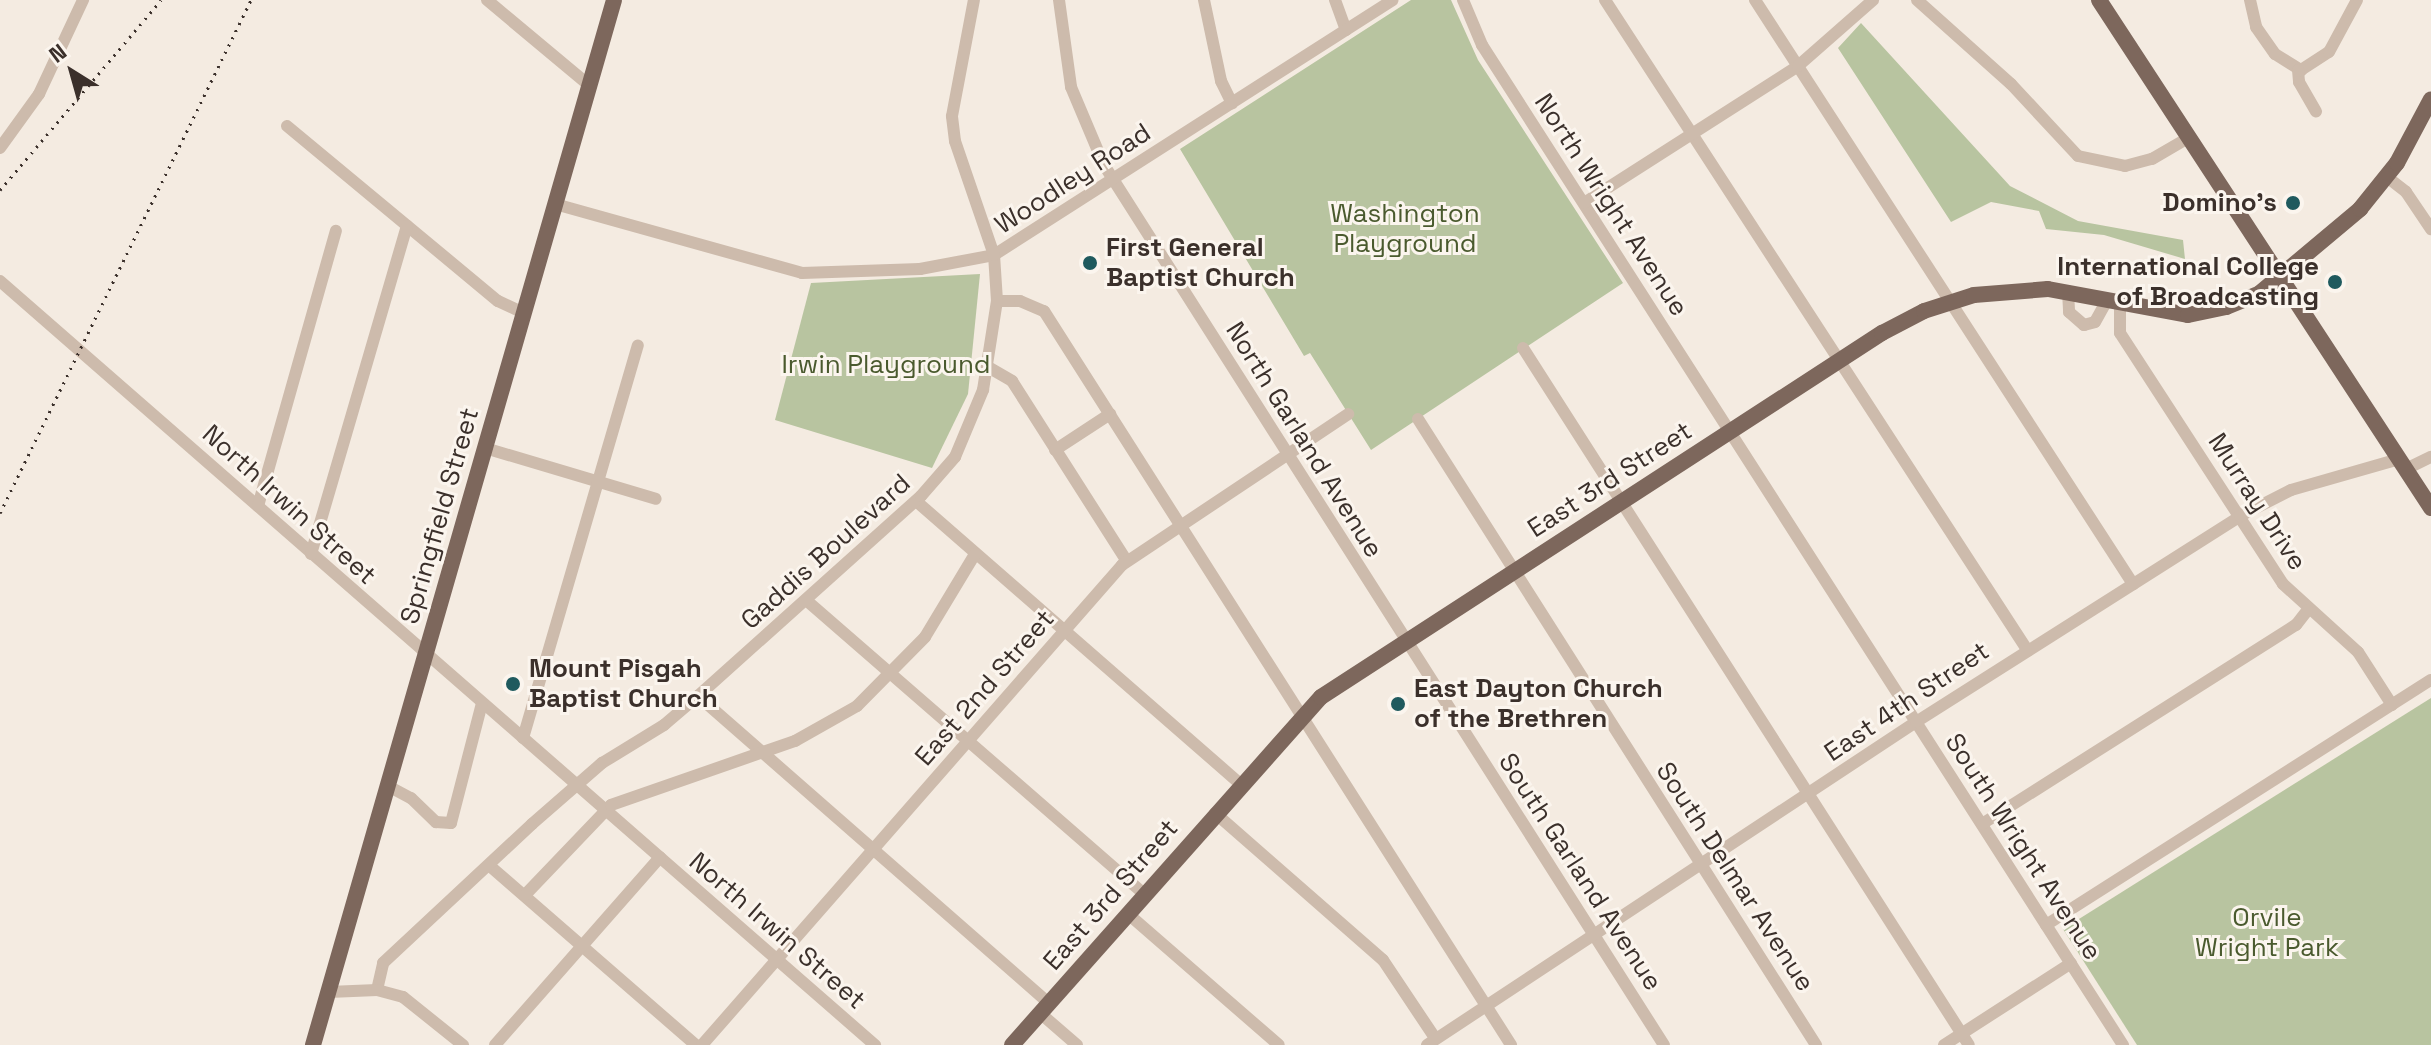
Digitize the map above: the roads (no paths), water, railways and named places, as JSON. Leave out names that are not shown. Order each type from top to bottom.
[{"type":"main road","name":"Springfield Street","points":[[313,1045],[614,0]]},
{"type":"main road","points":[[2099,0],[2279,280],[2431,508]]},
{"type":"main road","name":"East 3rd Street","points":[[1012,1045],[1302,714],[1407,641],[1906,319],[1950,302],[1996,291],[2068,291],[2174,315],[2208,312],[2246,300],[2279,280],[2355,214],[2387,177],[2431,99]]},
{"type":"street","points":[[0,148],[39,94],[83,0]]},
{"type":"street","points":[[487,0],[590,86]]},
{"type":"street","name":"Gaddis Boulevard","points":[[377,990],[383,963],[491,867],[576,784],[698,696],[916,501],[944,473],[966,438],[988,367],[997,301],[994,255],[959,153],[952,116],[974,0]]},
{"type":"street","name":"North Garland Avenue","points":[[1059,0],[1074,99],[1114,181],[1407,641]]},
{"type":"street","points":[[1204,0],[1221,81],[1232,104]]},
{"type":"street","points":[[1335,0],[1346,30]]},
{"type":"street","name":"Woodley Road","points":[[555,204],[802,273],[920,269],[994,255],[1114,181],[1392,0]]},
{"type":"street","name":"North Wright Avenue","points":[[1463,0],[1482,45],[1729,431]]},
{"type":"street","points":[[1605,0],[2028,651]]},
{"type":"street","points":[[1755,0],[2133,584]]},
{"type":"street","points":[[1584,203],[1798,66],[1873,0]]},
{"type":"street","points":[[1917,0],[2011,84],[2078,156],[2125,166],[2152,159],[2188,138]]},
{"type":"street","points":[[2250,0],[2256,27],[2283,64],[2298,70],[2324,59],[2357,0]]},
{"type":"street","points":[[2298,70],[2299,82],[2316,111]]},
{"type":"street","points":[[287,126],[498,301],[524,313]]},
{"type":"street","points":[[2387,177],[2406,192],[2431,229]]},
{"type":"street","points":[[311,554],[407,226]]},
{"type":"street","points":[[258,506],[336,231]]},
{"type":"street","name":"North Irwin Street","points":[[0,281],[875,1045]]},
{"type":"street","points":[[2068,291],[2069,312],[2084,325],[2095,322],[2114,301]]},
{"type":"street","points":[[997,301],[1020,301],[1044,311],[1511,1045]]},
{"type":"street","name":"Murray Drive","points":[[2114,301],[2120,333],[2283,584],[2307,611],[2358,652],[2392,705]]},
{"type":"street","points":[[523,738],[638,345]]},
{"type":"street","points":[[1523,348],[1966,1039]]},
{"type":"street","points":[[988,367],[1012,381],[1126,560]]},
{"type":"street","points":[[1055,450],[1110,414]]},
{"type":"street","name":"East 2nd Street","points":[[699,1045],[1126,560],[1348,414]]},
{"type":"street","name":"South Delmar Avenue","points":[[1418,419],[1816,1045]]},
{"type":"street","name":"South Wright Avenue","points":[[1729,431],[2123,1045]]},
{"type":"street","points":[[485,448],[656,499]]},
{"type":"street","name":"East 4th Street","points":[[1431,1042],[1809,797],[1916,722],[2240,516],[2291,490],[2431,457]]},
{"type":"street","points":[[916,501],[1240,784]]},
{"type":"street","points":[[525,895],[605,810],[760,753],[838,720],[892,675],[925,637],[975,554]]},
{"type":"street","points":[[806,600],[1144,894]]},
{"type":"street","points":[[1982,824],[2296,625],[2307,611]]},
{"type":"street","name":"South Garland Avenue","points":[[1407,641],[1664,1045]]},
{"type":"street","points":[[2046,925],[2431,680]]},
{"type":"street","points":[[698,696],[873,850],[1044,1008],[1077,1045]]},
{"type":"street","points":[[388,786],[411,798],[436,822],[451,823],[482,703]]},
{"type":"street","points":[[1215,813],[1383,960],[1431,1042]]},
{"type":"street","points":[[495,1045],[660,857]]},
{"type":"street","points":[[491,867],[699,1045]]},
{"type":"street","points":[[1127,913],[1279,1045]]},
{"type":"street","points":[[1944,1045],[1966,1039],[2071,963]]},
{"type":"street","points":[[329,992],[377,990],[417,1006],[463,1045]]},
{"type":"railway","points":[[0,190],[161,0]]},
{"type":"railway","points":[[0,513],[251,0]]},
{"type":"place","name":"Domino's","points":[[2293,203]]},
{"type":"place","name":"First General Baptist Church","points":[[1090,263]]},
{"type":"place","name":"International College of Broadcasting","points":[[2335,282]]},
{"type":"place","name":"Mount Pisgah Baptist Church","points":[[513,684]]},
{"type":"place","name":"East Dayton Church of the Brethren","points":[[1398,704]]},
{"type":"park label","name":"Washington Playground","points":[[1405,229]]},
{"type":"park label","name":"Irwin Playground","points":[[886,365]]},
{"type":"park label","name":"Orvile Wright Park","points":[[2267,933]]}]
